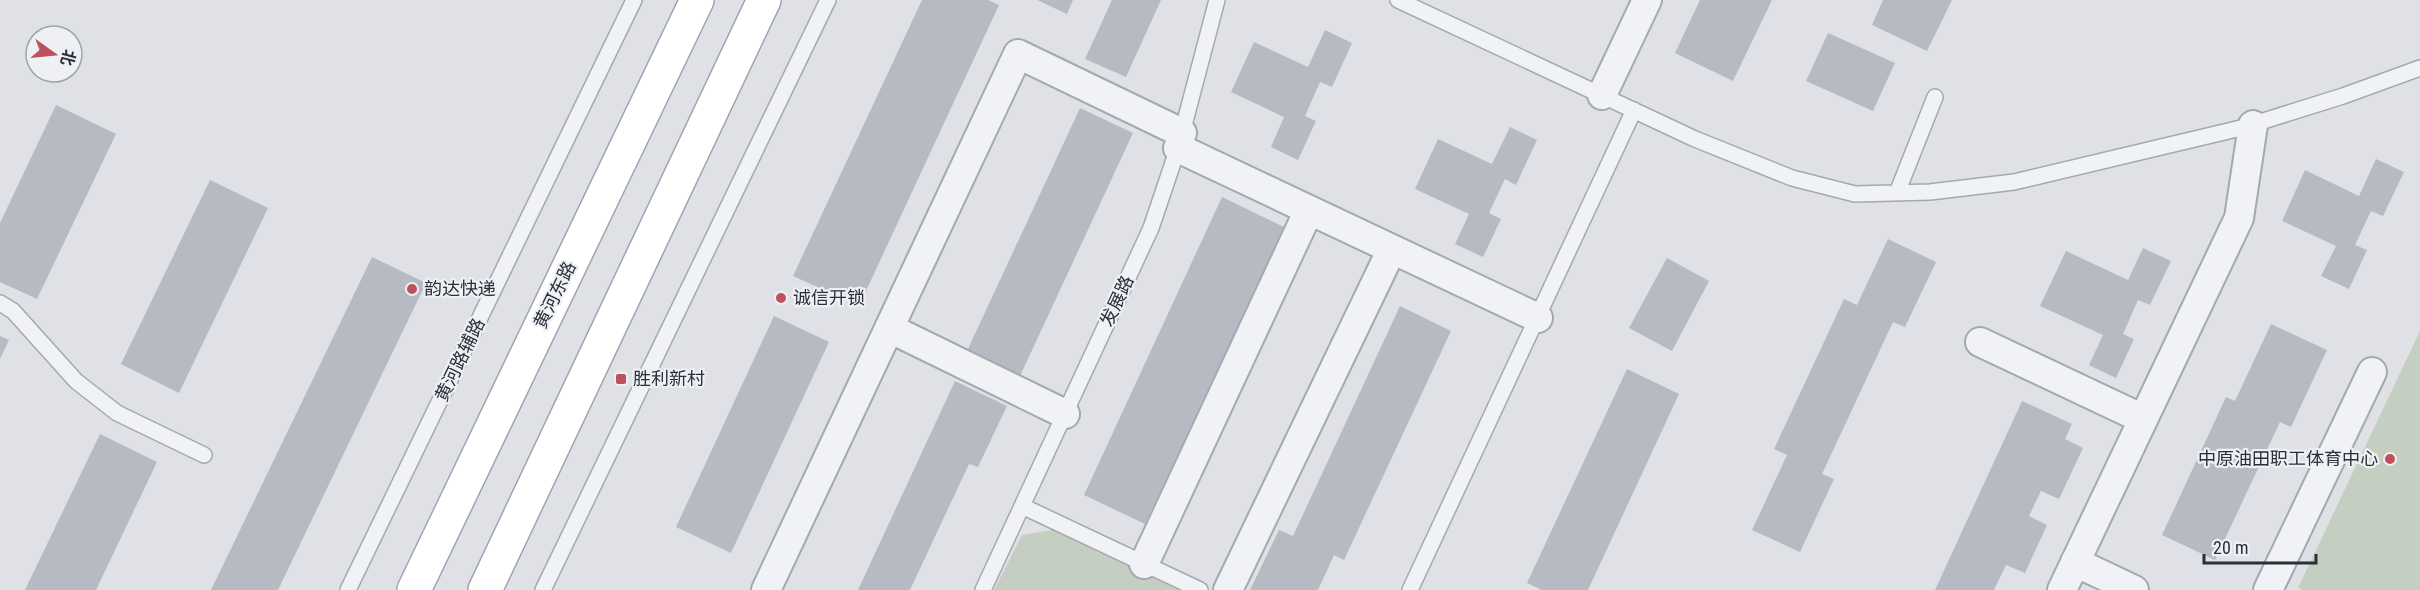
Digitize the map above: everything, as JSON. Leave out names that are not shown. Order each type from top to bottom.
[{"type":"main road","name":"黄河东路","points":[[414,590],[697,0]]},
{"type":"main road","points":[[485,590],[764,0]]},
{"type":"street","points":[[1602,95],[1647,0]]},
{"type":"street","points":[[766,590],[1018,54],[1309,210],[1538,318]]},
{"type":"street","points":[[2062,590],[2239,218],[2253,125]]},
{"type":"street","points":[[1144,564],[1309,210]]},
{"type":"street","points":[[1228,590],[1392,249]]},
{"type":"street","points":[[889,328],[1065,414]]},
{"type":"street","points":[[1980,342],[2143,419]]},
{"type":"street","points":[[2268,590],[2372,372]]},
{"type":"street","points":[[2075,562],[2134,590]]},
{"type":"lane","name":"黄河路辅路","points":[[348,590],[634,0]]},
{"type":"lane","points":[[543,590],[828,0]]},
{"type":"lane","name":"发展路","points":[[983,590],[1151,228],[1180,140],[1217,0]]},
{"type":"lane","points":[[1398,0],[1695,139],[1791,178],[1855,194],[1930,192],[2014,182],[2253,125],[2420,68]]},
{"type":"lane","points":[[1897,193],[1935,97]]},
{"type":"lane","points":[[1410,590],[1634,110]]},
{"type":"lane","points":[[0,303],[13,311],[76,381],[117,413],[204,455]]},
{"type":"lane","points":[[1022,507],[1200,590]]},
{"type":"green space","name":"中原油田职工体育中心","points":[[2420,331],[2420,590],[2303,590],[2298,588]]},
{"type":"green space","points":[[1052,530],[1181,590],[994,590],[1022,535]]},
{"type":"building","points":[[922,0],[988,0],[999,5],[859,306],[793,276]]},
{"type":"building","points":[[1037,0],[1073,0],[1067,14]]},
{"type":"building","points":[[1112,0],[1161,0],[1126,77],[1085,59]]},
{"type":"building","points":[[1700,0],[1772,0],[1733,81],[1675,53]]},
{"type":"building","points":[[1883,0],[1952,0],[1927,51],[1872,25]]},
{"type":"building","points":[[1325,30],[1352,43],[1332,87],[1320,82],[1305,116],[1316,121],[1298,160],[1271,147],[1284,117],[1231,92],[1254,42],[1308,67]]},
{"type":"building","points":[[1828,33],[1895,63],[1873,111],[1806,81]]},
{"type":"building","points":[[56,105],[116,134],[37,299],[0,282],[0,223]]},
{"type":"building","points":[[1080,108],[1133,133],[1020,376],[967,351]]},
{"type":"building","points":[[1510,127],[1537,140],[1516,185],[1505,179],[1489,213],[1501,219],[1483,257],[1455,244],[1469,214],[1415,189],[1438,139],[1492,164]]},
{"type":"building","points":[[2376,159],[2404,172],[2383,216],[2371,211],[2355,245],[2367,250],[2349,289],[2321,276],[2336,246],[2282,221],[2305,170],[2359,196]]},
{"type":"building","points":[[210,180],[268,208],[179,393],[121,364]]},
{"type":"building","points":[[1222,197],[1284,227],[1145,524],[1084,495]]},
{"type":"building","points":[[1888,239],[1936,262],[1905,327],[1893,322],[1822,474],[1834,479],[1800,552],[1752,530],[1787,455],[1774,449],[1844,299],[1857,305]]},
{"type":"building","points":[[2143,248],[2171,261],[2150,305],[2138,300],[2123,334],[2134,339],[2116,378],[2089,365],[2103,335],[2040,306],[2066,251],[2128,280]]},
{"type":"building","points":[[372,257],[426,283],[278,590],[211,590]]},
{"type":"building","points":[[1667,258],[1709,281],[1672,351],[1629,328]]},
{"type":"building","points":[[1400,306],[1451,331],[1344,560],[1334,555],[1318,590],[1250,590],[1279,530],[1293,536]]},
{"type":"building","points":[[774,316],[829,342],[731,553],[676,527]]},
{"type":"building","points":[[2271,324],[2327,350],[2291,427],[2280,422],[2215,560],[2162,535],[2226,397],[2235,401]]},
{"type":"building","points":[[0,336],[9,340],[0,359]]},
{"type":"building","points":[[1627,369],[1679,394],[1588,590],[1542,590],[1527,583]]},
{"type":"building","points":[[955,381],[1007,406],[978,467],[969,464],[910,590],[858,590]]},
{"type":"building","points":[[2022,401],[2072,424],[2065,439],[2083,448],[2059,499],[2041,491],[2029,516],[2047,525],[2025,573],[2006,565],[1994,590],[1935,590]]},
{"type":"building","points":[[100,434],[157,462],[96,590],[25,590]]},
{"type":"place","name":"韵达快递","points":[[412,289]]},
{"type":"place","name":"诚信开锁","points":[[781,298]]},
{"type":"place","name":"胜利新村","points":[[621,379]]},
{"type":"place","name":"中原油田职工体育中心","points":[[2390,459]]}]
